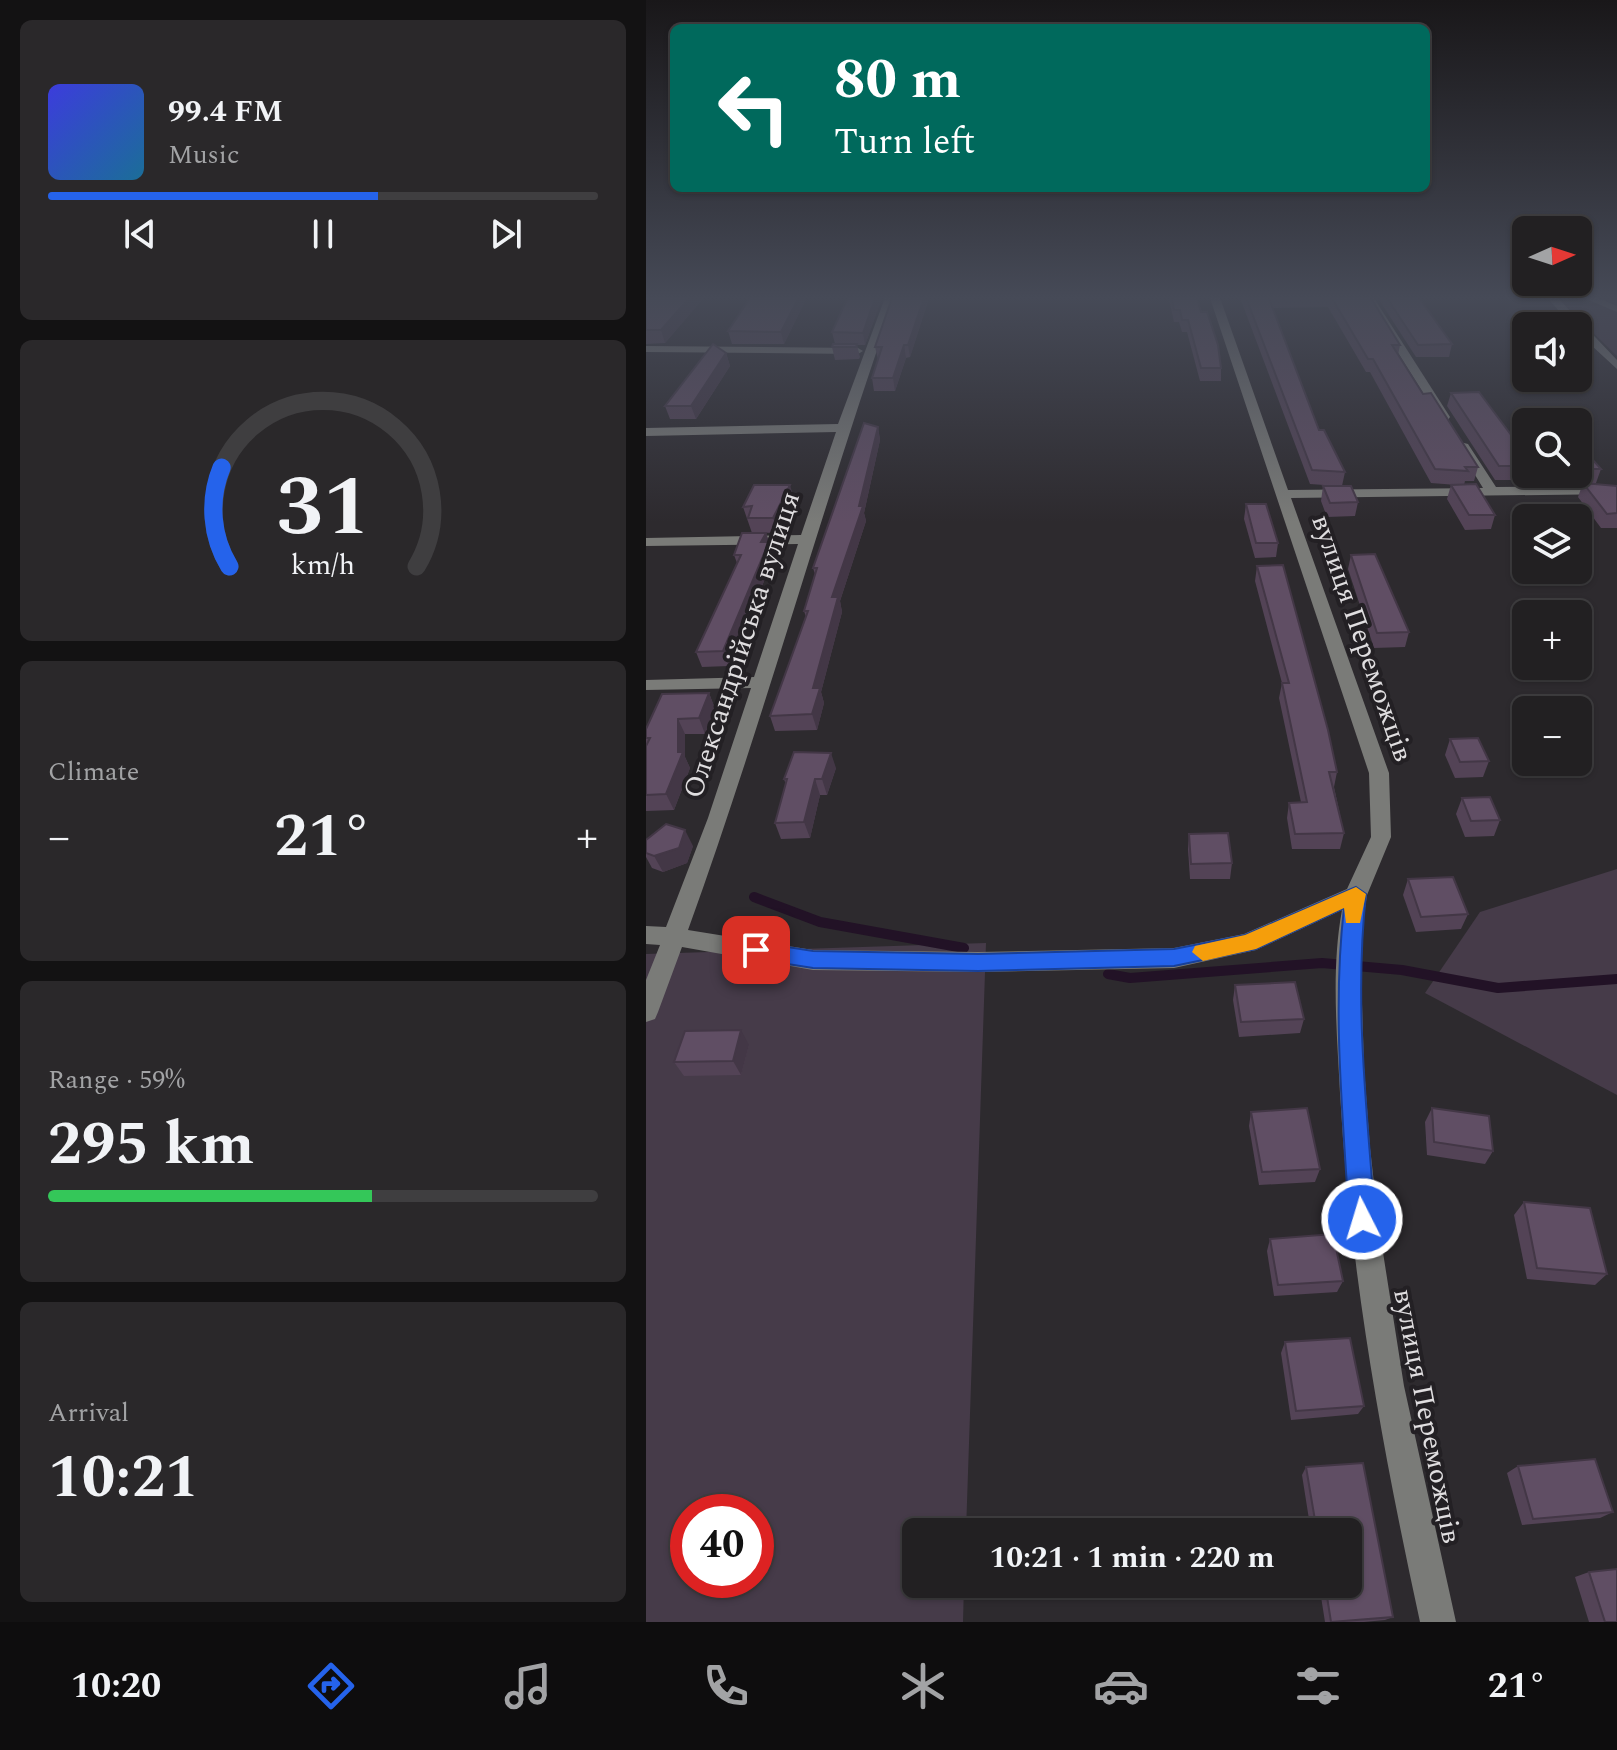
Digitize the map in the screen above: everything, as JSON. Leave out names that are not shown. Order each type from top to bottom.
[{"type":"street","name":"Олександрійська вулиця","points":[[646,1012],[718,818],[862,371]]},
{"type":"street","name":"вулиця Переможців","points":[[1239,371],[1379,773],[1382,810],[1379,845],[1356,894],[1349,956],[1349,1022],[1364,1248],[1399,1455],[1438,1622]]},
{"type":"street","points":[[1415,371],[1450,426]]},
{"type":"street","points":[[646,432],[843,428]]},
{"type":"street","points":[[1459,439],[1492,492]]},
{"type":"street","points":[[1281,494],[1617,490]]},
{"type":"street","points":[[646,542],[808,539]]},
{"type":"street","points":[[646,685],[761,682]]},
{"type":"street","points":[[646,935],[672,936],[813,960],[978,962],[1174,958],[1248,943],[1356,894]]},
{"type":"shaded area","points":[[1617,869],[1617,1095],[1425,993],[1480,912]]},
{"type":"shaded area","points":[[986,943],[966,1518],[902,1518],[902,1598],[964,1598],[963,1622],[646,1622],[646,954]]},
{"type":"building","points":[[692,371],[714,371],[691,406],[665,406]]},
{"type":"building","points":[[874,371],[895,371],[893,378],[872,378]]},
{"type":"building","points":[[1274,371],[1296,371],[1319,430],[1324,430],[1345,472],[1312,470]]},
{"type":"building","points":[[1380,371],[1408,371],[1423,394],[1431,393],[1478,467],[1465,467],[1468,471],[1435,469]]},
{"type":"building","points":[[1479,392],[1512,436],[1512,466],[1499,466],[1451,393]]},
{"type":"building","points":[[864,423],[878,427],[859,506],[863,506],[832,597],[838,597],[813,688],[820,688],[812,714],[770,716],[808,611],[804,611],[817,568],[813,568]]},
{"type":"building","points":[[1592,459],[1601,469],[1592,469]]},
{"type":"building","points":[[1476,484],[1495,515],[1469,515],[1451,485]]},
{"type":"building","points":[[1592,484],[1617,486],[1617,513],[1607,514],[1587,488],[1592,488]]},
{"type":"building","points":[[754,485],[790,485],[773,518],[748,518],[752,506],[743,507]]},
{"type":"building","points":[[1323,486],[1351,486],[1358,502],[1330,503]]},
{"type":"building","points":[[1246,504],[1266,504],[1278,543],[1256,543]]},
{"type":"building","points":[[742,533],[766,533],[761,542],[769,542],[723,651],[696,652],[741,555],[734,555]]},
{"type":"building","points":[[1375,554],[1409,632],[1377,633],[1351,555]]},
{"type":"building","points":[[1283,565],[1328,730],[1337,772],[1329,772],[1344,833],[1295,834],[1289,803],[1307,802],[1282,683],[1289,683],[1257,566]]},
{"type":"building","points":[[709,693],[699,718],[678,719],[678,752],[683,752],[666,794],[646,795],[646,746],[650,738],[646,738],[646,729],[662,694]]},
{"type":"building","points":[[1478,738],[1489,761],[1460,762],[1450,739]]},
{"type":"building","points":[[794,752],[831,753],[822,779],[815,779],[804,822],[775,823],[787,779],[784,779]]},
{"type":"building","points":[[1490,797],[1500,820],[1471,821],[1462,798]]},
{"type":"building","points":[[666,824],[685,830],[679,848],[654,856],[646,853],[646,840]]},
{"type":"building","points":[[1228,833],[1232,863],[1191,864],[1189,834]]},
{"type":"building","points":[[1453,877],[1468,914],[1421,917],[1408,879]]},
{"type":"building","points":[[1295,982],[1304,1019],[1241,1022],[1235,985]]},
{"type":"building","points":[[741,1030],[733,1061],[674,1062],[685,1031]]},
{"type":"building","points":[[1307,1108],[1320,1169],[1262,1172],[1251,1112]]},
{"type":"building","points":[[1432,1108],[1489,1116],[1493,1151],[1434,1142]]},
{"type":"building","points":[[1524,1202],[1590,1208],[1607,1274],[1537,1268]]},
{"type":"building","points":[[1333,1234],[1343,1281],[1278,1285],[1270,1239]]},
{"type":"building","points":[[1350,1338],[1364,1406],[1296,1411],[1285,1342]]},
{"type":"building","points":[[1595,1459],[1613,1512],[1533,1519],[1518,1466]]},
{"type":"building","points":[[1363,1463],[1393,1617],[1331,1622],[1327,1598],[1362,1598],[1362,1518],[1315,1518],[1306,1467]]},
{"type":"building","points":[[1617,1569],[1617,1622],[1605,1622],[1589,1572]]},
{"type":"waterway","points":[[754,897],[820,922],[964,948]]},
{"type":"waterway","points":[[1108,974],[1130,978],[1322,963],[1402,970],[1498,988],[1617,979]]},
{"type":"slow traffic","points":[[1203,952],[1248,943],[1356,894],[1353,917]]},
{"type":"route","points":[[756,950],[813,960],[978,962],[1174,958],[1248,943],[1356,894],[1349,956],[1349,1022],[1362,1219]]}]
